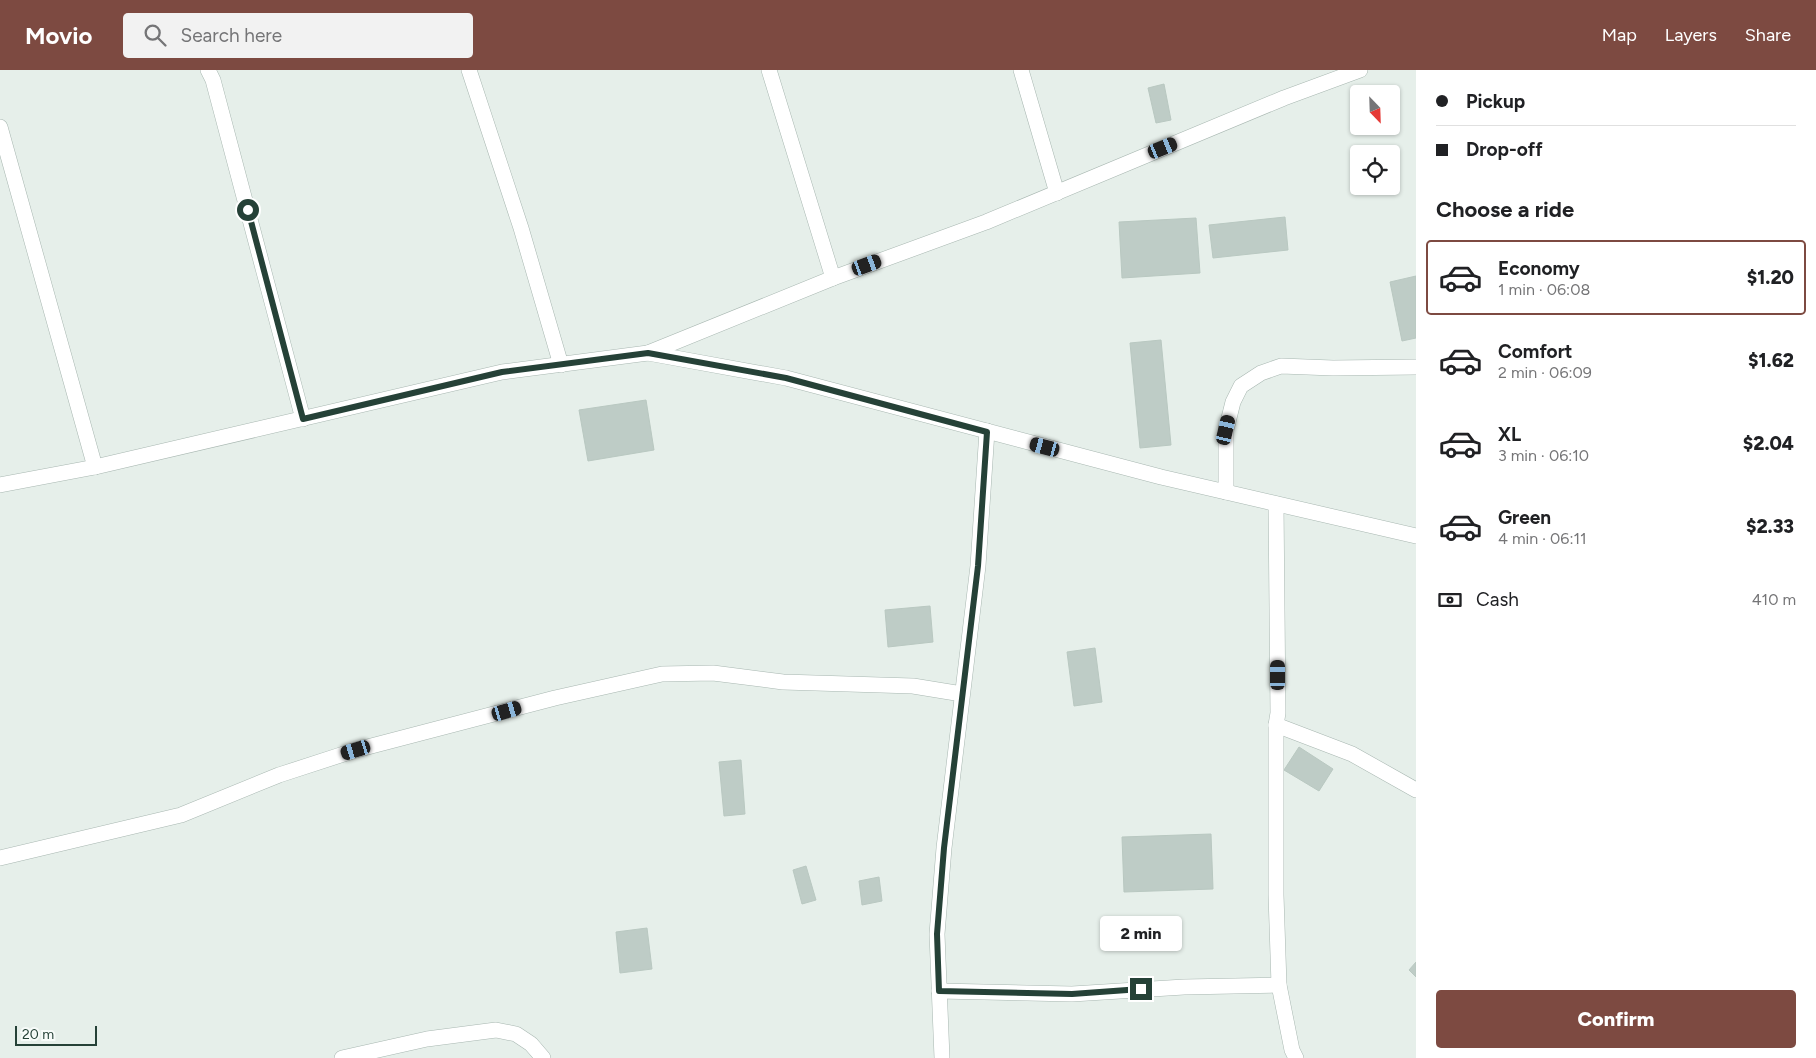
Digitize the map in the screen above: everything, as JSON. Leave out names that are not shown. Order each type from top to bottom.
[{"type":"street","points":[[208,70],[213,80],[303,419]]},
{"type":"street","points":[[469,70],[520,228],[560,365]]},
{"type":"street","points":[[769,70],[833,278]]},
{"type":"street","points":[[1021,70],[1057,193]]},
{"type":"street","points":[[0,485],[94,467],[502,372],[648,353],[833,278],[986,222],[1284,98],[1360,70]]},
{"type":"street","points":[[0,127],[94,467]]},
{"type":"street","points":[[648,353],[786,378],[1161,477],[1416,536]]},
{"type":"street","points":[[1226,492],[1226,430],[1233,402],[1240,386],[1261,373],[1281,366],[1333,368],[1416,367]]},
{"type":"street","points":[[942,1058],[937,934],[944,848],[978,566],[987,432]]},
{"type":"street","points":[[1276,504],[1278,713],[1276,725],[1276,895],[1279,984],[1292,1050],[1296,1058]]},
{"type":"street","points":[[0,858],[180,815],[279,775],[356,750],[554,698],[662,674],[713,673],[783,682],[914,686],[962,694]]},
{"type":"street","points":[[1276,725],[1352,754],[1416,790]]},
{"type":"street","points":[[939,991],[1072,994],[1184,987],[1279,984]]},
{"type":"street","points":[[342,1058],[427,1040],[496,1030],[516,1034],[531,1044],[542,1058]]},
{"type":"building","points":[[1164,84],[1171,120],[1156,123],[1148,88]]},
{"type":"building","points":[[1285,217],[1288,250],[1213,258],[1209,225]]},
{"type":"building","points":[[1196,218],[1200,273],[1122,278],[1119,222]]},
{"type":"building","points":[[1416,276],[1416,338],[1402,341],[1390,282]]},
{"type":"building","points":[[1161,340],[1171,445],[1140,448],[1130,343]]},
{"type":"building","points":[[646,400],[654,450],[588,461],[579,410]]},
{"type":"building","points":[[930,606],[933,642],[888,647],[885,610]]},
{"type":"building","points":[[1095,648],[1102,702],[1074,706],[1067,652]]},
{"type":"building","points":[[1299,747],[1333,769],[1319,791],[1284,770]]},
{"type":"building","points":[[741,760],[745,814],[724,816],[719,762]]},
{"type":"building","points":[[1211,834],[1213,889],[1124,892],[1122,837]]},
{"type":"building","points":[[806,866],[816,900],[802,904],[793,870]]},
{"type":"building","points":[[879,877],[882,901],[862,905],[859,881]]},
{"type":"building","points":[[647,928],[652,969],[620,973],[616,932]]},
{"type":"building","points":[[1416,962],[1416,977],[1409,970]]},
{"type":"route","points":[[248,210],[303,419],[502,372],[648,353],[786,378],[987,432],[978,566],[944,848],[937,934],[939,991],[1072,994],[1141,989]]}]
